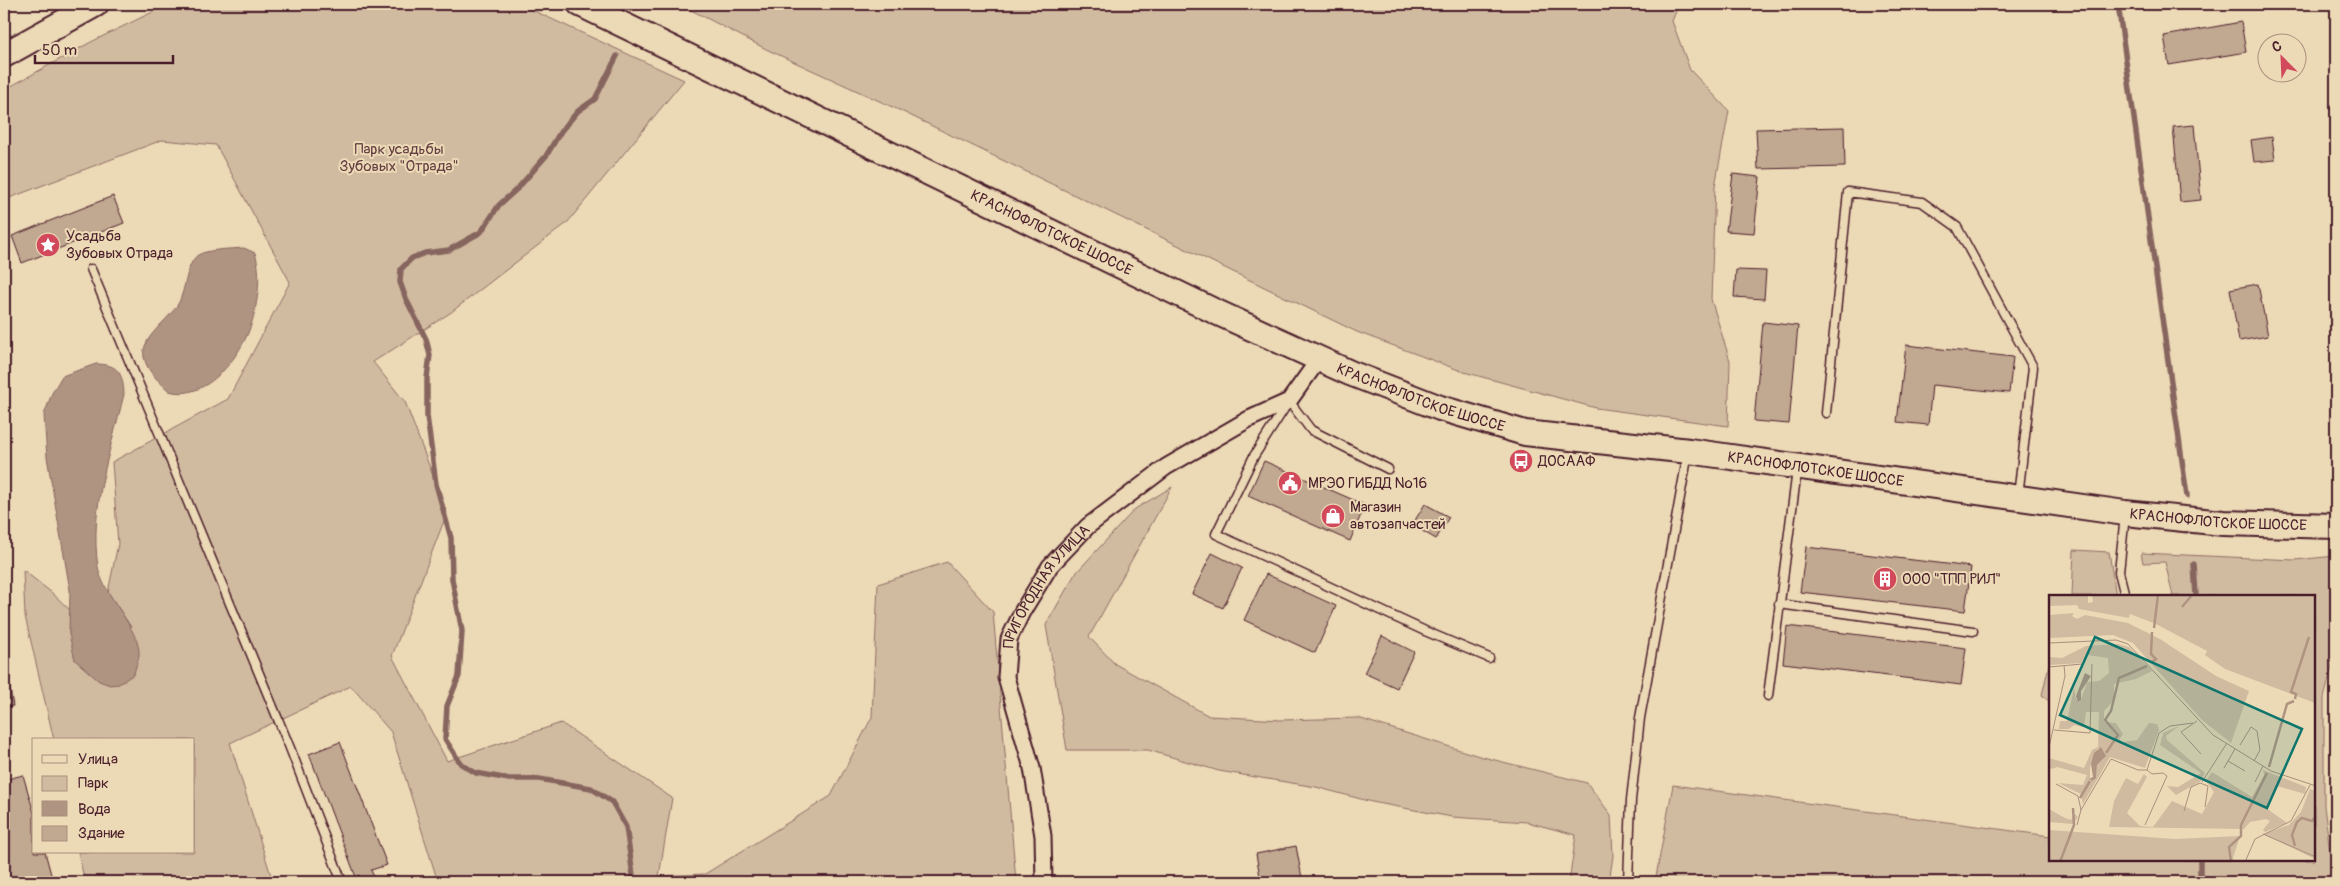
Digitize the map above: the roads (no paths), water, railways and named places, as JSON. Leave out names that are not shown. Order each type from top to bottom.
[{"type":"main road","points":[[4,55],[96,4]]},
{"type":"main road","name":"КРАСНОФЛОТСКОЕ ШОССЕ","points":[[580,4],[1214,311],[1319,359],[1440,408],[1524,433],[1689,451],[1797,468],[2126,513],[2223,523],[2336,526]]},
{"type":"street","points":[[1289,401],[1319,359]]},
{"type":"street","name":"ПРИГОРОДНАЯ УЛИЦА","points":[[1044,882],[1043,836],[1032,768],[1006,677],[1009,639],[1022,612],[1050,566],[1088,526],[1166,467],[1249,419],[1289,401]]},
{"type":"lane","points":[[1826,413],[1848,192],[1922,202],[1957,227],[2033,367],[2018,498]]},
{"type":"lane","points":[[91,269],[287,739],[342,882]]},
{"type":"lane","points":[[1388,469],[1311,430],[1289,401],[1254,456],[1216,534],[1425,631],[1489,658]]},
{"type":"lane","points":[[1628,882],[1631,800],[1640,718],[1689,451]]},
{"type":"lane","points":[[1768,696],[1797,468]]},
{"type":"lane","points":[[2125,595],[2119,572],[2126,513]]},
{"type":"lane","points":[[1779,604],[1973,631]]},
{"type":"water","points":[[244,248],[255,253],[259,279],[256,307],[246,337],[230,362],[209,383],[196,390],[183,393],[169,391],[148,367],[144,357],[146,343],[178,304],[191,264],[198,255]]},
{"type":"water","points":[[96,364],[110,366],[118,371],[121,375],[124,394],[99,501],[96,523],[98,567],[101,578],[134,635],[139,656],[134,674],[119,684],[110,685],[99,681],[75,660],[69,634],[70,590],[47,457],[44,415],[52,393],[62,376]]},
{"type":"waterway","points":[[2118,4],[2187,496]]},
{"type":"waterway","points":[[617,56],[595,99],[578,111],[561,131],[546,156],[518,188],[499,205],[481,232],[449,250],[425,253],[412,258],[401,269],[400,282],[406,299],[426,339],[430,355],[427,378],[427,416],[436,484],[451,538],[452,579],[462,631],[459,676],[447,706],[445,739],[461,764],[476,773],[509,779],[539,779],[591,788],[612,802],[626,827],[634,882]]},
{"type":"waterway","points":[[2194,564],[2196,595]]},
{"type":"waterway","points":[[2200,861],[2200,882]]},
{"type":"place","name":"Усадьба Зубовых Отрада","points":[[48,245]]},
{"type":"place","name":"ДОСААФ","points":[[1521,461]]},
{"type":"place","name":"МРЭО ГИБДД №16","points":[[1290,483]]},
{"type":"place","name":"Магазин автозапчастей","points":[[1333,516]]},
{"type":"place","name":"ООО \"ТПП РИЛ\"","points":[[1885,579]]},
{"type":"park label","name":"Парк усадьбы Зубовых \"Отрада\"","points":[[399,158]]}]
